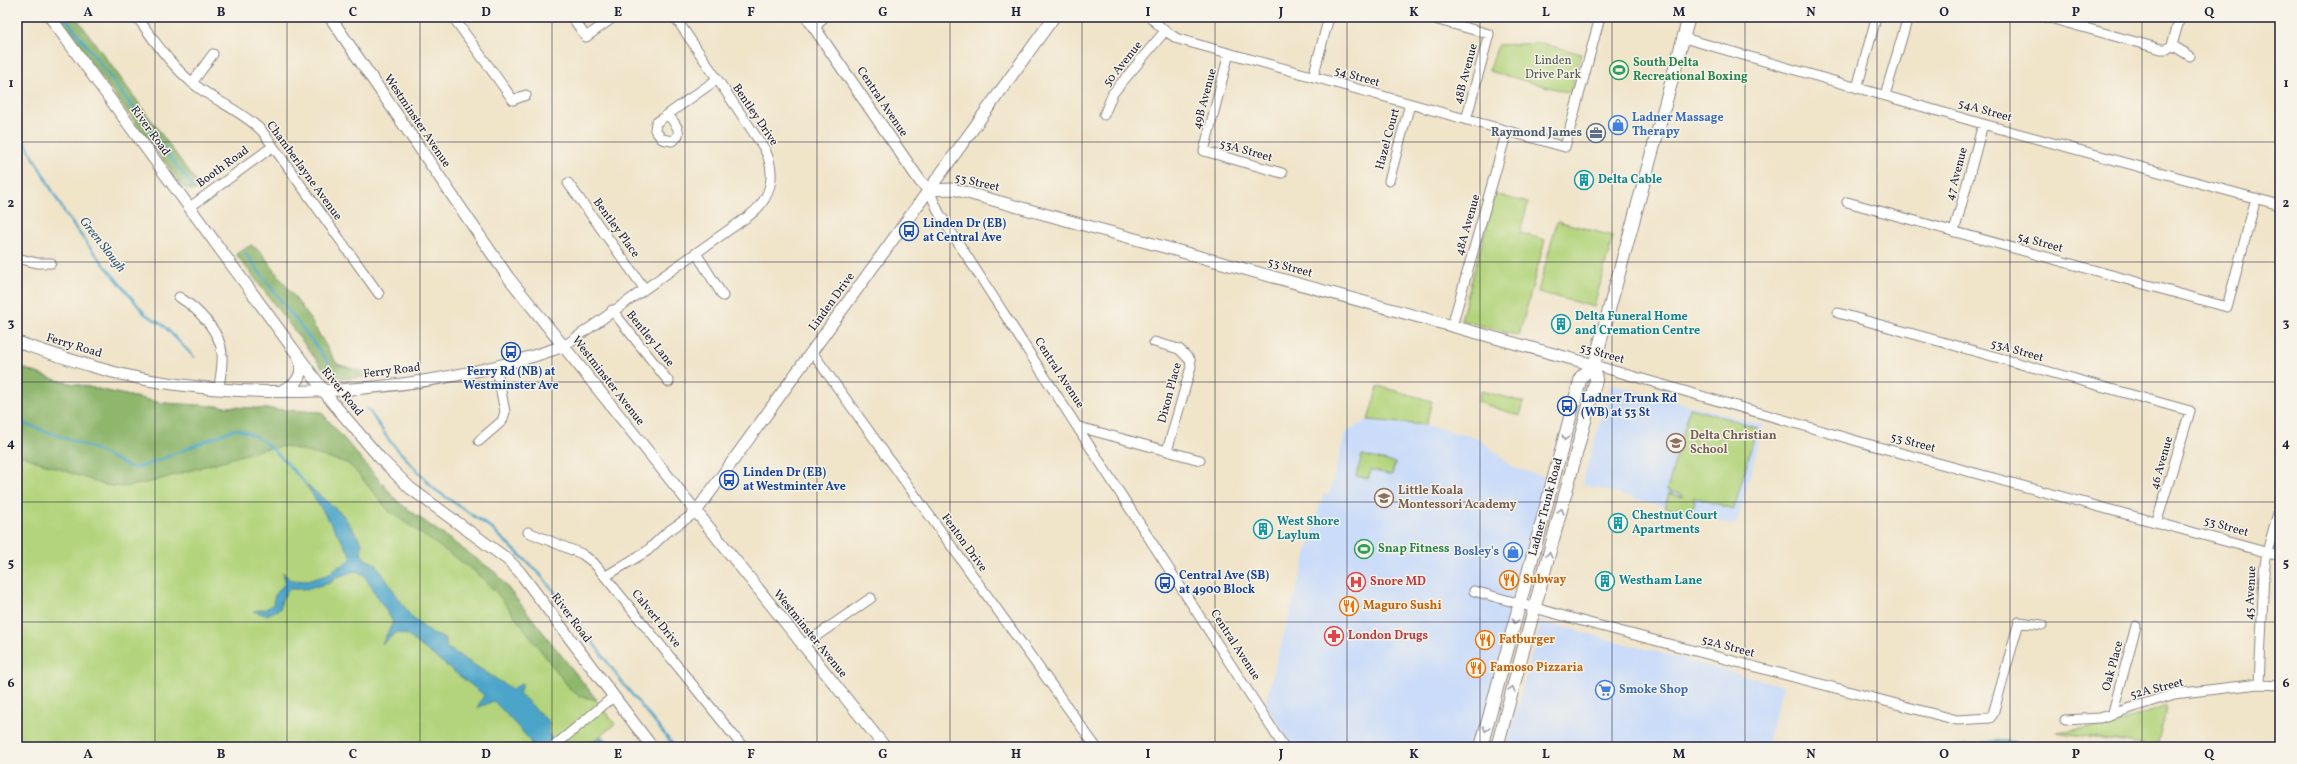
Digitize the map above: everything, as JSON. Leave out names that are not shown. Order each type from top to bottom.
[{"type":"main road","name":"Ladner Trunk Road","points":[[1497,747],[1596,380],[1594,365],[1690,17]]},
{"type":"main road","name":"Ladner Trunk Road","points":[[1481,747],[1581,377],[1594,365]]},
{"type":"street","name":"River Road","points":[[50,17],[322,389],[380,458],[410,488],[511,563],[530,585],[652,747]]},
{"type":"street","name":"Chamberlayne Avenue","points":[[137,17],[174,66],[192,83],[247,118],[262,131],[272,147],[379,294]]},
{"type":"street","name":"Westminster Avenue","points":[[330,17],[508,277],[695,513],[884,747]]},
{"type":"street","points":[[453,17],[513,100],[526,95]]},
{"type":"street","points":[[572,17],[586,37],[614,17]]},
{"type":"street","name":"Bentley Drive","points":[[564,346],[612,310],[696,253],[760,206],[768,192],[772,178],[769,158],[764,148],[716,80],[675,17]]},
{"type":"street","name":"Central Avenue","points":[[807,17],[920,181],[929,190],[939,213],[1079,427],[1284,747]]},
{"type":"street","points":[[815,28],[824,17]]},
{"type":"street","name":"Linden Drive","points":[[606,576],[647,551],[695,513],[1054,17]]},
{"type":"street","name":"54 Street","points":[[1150,17],[1165,31],[1178,38],[1565,148],[1600,17]]},
{"type":"street","points":[[1313,77],[1329,17]]},
{"type":"street","name":"48B Avenue","points":[[1427,17],[1489,34],[1466,120]]},
{"type":"street","points":[[1885,96],[1908,17]]},
{"type":"street","points":[[2046,17],[2161,49],[2167,49],[2172,45],[2180,17]]},
{"type":"street","points":[[1857,88],[1875,22]]},
{"type":"street","name":"50 Avenue","points":[[1104,116],[1113,93],[1165,31]]},
{"type":"street","name":"54A Street","points":[[1684,38],[1983,124],[2280,205]]},
{"type":"street","points":[[2172,45],[2190,56]]},
{"type":"street","name":"49B Avenue","points":[[1204,151],[1230,53]]},
{"type":"street","points":[[192,83],[213,54]]},
{"type":"street","points":[[668,115],[716,80]]},
{"type":"street","name":"Hazel Court","points":[[1389,181],[1410,104]]},
{"type":"street","name":"47 Avenue","points":[[1954,232],[1983,124]]},
{"type":"street","name":"48A Avenue","points":[[1452,326],[1507,131]]},
{"type":"street","name":"Booth Road","points":[[190,207],[272,147]]},
{"type":"street","name":"53A Street","points":[[1204,151],[1282,173]]},
{"type":"street","name":"Bentley Place","points":[[568,183],[644,288]]},
{"type":"street","name":"53 Street","points":[[929,190],[953,189],[1594,365],[1864,443],[2157,521],[2280,556]]},
{"type":"street","name":"54 Street","points":[[1847,202],[2227,307],[2256,198]]},
{"type":"street","points":[[696,253],[723,296]]},
{"type":"street","points":[[17,258],[37,263],[51,263]]},
{"type":"street","points":[[179,297],[194,306],[220,342],[222,353],[219,388]]},
{"type":"street","name":"Bentley Lane","points":[[612,310],[669,382]]},
{"type":"street","name":"53A Street","points":[[1838,313],[2190,411]]},
{"type":"street","name":"Ferry Road","points":[[17,342],[81,363],[154,381],[219,388],[274,391],[322,389],[344,390],[389,386],[433,379],[496,366],[564,346]]},
{"type":"street","name":"Dixon Place","points":[[1154,342],[1179,349],[1190,360],[1191,367],[1167,451]]},
{"type":"street","name":"Fenton Drive","points":[[812,352],[1096,747]]},
{"type":"street","points":[[274,391],[292,386],[298,379],[301,370],[298,356]]},
{"type":"street","points":[[479,441],[502,421],[505,412],[496,366]]},
{"type":"street","name":"46 Avenue","points":[[2157,521],[2190,411]]},
{"type":"street","points":[[1079,427],[1200,460]]},
{"type":"street","name":"45 Avenue","points":[[2259,684],[2267,552],[2280,506]]},
{"type":"street","name":"Calvert Drive","points":[[528,532],[582,554],[606,576],[743,747]]},
{"type":"street","name":"52A Street","points":[[1474,591],[1589,623],[1957,720],[1990,718],[1993,714],[2019,622],[2042,625]]},
{"type":"street","points":[[802,646],[871,598]]},
{"type":"street","name":"Oak Place","points":[[2113,712],[2136,626]]},
{"type":"street","name":"52A Street","points":[[2065,720],[2100,718],[2113,712],[2174,694],[2259,684],[2280,685]]},
{"type":"street","points":[[553,747],[614,697]]},
{"type":"shaded area","name":"Delta Christian School","points":[[1611,384],[1764,425],[1736,526],[1582,484]]},
{"type":"shaded area","points":[[1368,420],[1426,425],[1480,439],[1514,468],[1547,477],[1476,747],[1292,747],[1265,703],[1323,494],[1329,495],[1346,431]]},
{"type":"shaded area","points":[[1541,621],[1783,686],[1766,747],[1506,747]]},
{"type":"green space","points":[[57,17],[76,17],[200,187],[194,191],[183,187]]},
{"type":"green space","name":"Linden Drive Park","points":[[1541,43],[1582,54],[1570,93],[1489,71],[1498,45]]},
{"type":"green space","points":[[1495,194],[1528,203],[1520,233],[1545,240],[1519,336],[1461,320]]},
{"type":"green space","points":[[1557,221],[1613,236],[1594,307],[1538,292]]},
{"type":"green space","points":[[251,245],[261,252],[307,314],[337,364],[377,376],[342,378],[336,377],[324,370],[236,254]]},
{"type":"green space","points":[[17,366],[56,380],[162,403],[321,412],[398,502],[496,573],[615,724],[586,747],[17,747]]},
{"type":"green space","points":[[17,366],[56,380],[162,403],[321,412],[398,502],[496,573],[597,700],[579,696],[571,690],[497,593],[473,570],[389,511],[354,469],[347,463],[285,446],[263,449],[151,482],[123,487],[105,485],[17,454]]},
{"type":"green space","points":[[1378,386],[1432,401],[1426,425],[1368,420]]},
{"type":"green space","points":[[1481,391],[1524,402],[1520,416],[1478,402]]},
{"type":"green space","points":[[1690,408],[1757,427],[1734,509],[1693,497],[1695,501],[1692,511],[1688,513],[1665,507],[1669,493],[1682,497],[1682,495],[1667,490]]},
{"type":"green space","points":[[1362,455],[1395,463],[1392,475],[1371,470],[1368,479],[1356,476]]},
{"type":"green space","points":[[2167,706],[2157,747],[2056,732],[2113,725]]},
{"type":"water","points":[[305,483],[343,515],[362,543],[361,553],[365,559],[376,564],[411,617],[434,635],[440,636],[446,640],[446,647],[512,689],[523,683],[519,693],[549,722],[548,733],[558,747],[532,747],[529,739],[494,701],[477,708],[484,695],[407,635],[397,632],[382,644],[393,622],[364,575],[356,571],[337,577],[330,583],[306,589],[289,589],[282,599],[280,609],[266,615],[253,611],[266,609],[273,604],[275,595],[285,583],[283,572],[290,580],[307,581],[330,574],[335,569],[348,562],[352,557]]},
{"type":"water","points":[[601,736],[615,747],[586,747]]},
{"type":"waterway","points":[[65,17],[193,187]]},
{"type":"waterway","name":"Green Slough","points":[[17,128],[66,215],[88,245],[145,314],[163,325],[194,357]]},
{"type":"waterway","points":[[245,253],[328,362]]},
{"type":"waterway","points":[[368,409],[389,440],[434,489],[490,527],[538,572],[559,597],[625,686],[675,747]]},
{"type":"waterway","points":[[17,421],[90,447],[132,468],[147,465],[235,429],[246,432],[265,443],[274,450],[305,483]]},
{"type":"waterway","points":[[1958,747],[1997,741],[2089,747]]},
{"type":"place","name":"South Delta Recreational Boxing","points":[[1619,70]]},
{"type":"place","name":"Ladner Massage Therapy","points":[[1618,125]]},
{"type":"place","name":"Raymond James","points":[[1596,133]]},
{"type":"place","name":"Delta Cable","points":[[1584,180]]},
{"type":"place","name":"Linden Dr (EB) at Central Ave","points":[[909,231]]},
{"type":"place","name":"Delta Funeral Home and Cremation Centre","points":[[1561,324]]},
{"type":"place","name":"Ferry Rd (NB) at Westminster Ave","points":[[511,352]]},
{"type":"place","name":"Ladner Trunk Rd (WB) at 53 St","points":[[1567,406]]},
{"type":"place","name":"Delta Christian School","points":[[1676,443]]},
{"type":"place","name":"Linden Dr (EB) at Westminter Ave","points":[[729,480]]},
{"type":"place","name":"Little Koala Montessori Academy","points":[[1384,498]]},
{"type":"place","name":"Chestnut Court Apartments","points":[[1618,523]]},
{"type":"place","name":"West Shore Laylum","points":[[1263,529]]},
{"type":"place","name":"Snap Fitness","points":[[1364,549]]},
{"type":"place","name":"Bosley's","points":[[1513,552]]},
{"type":"place","name":"Subway","points":[[1509,580]]},
{"type":"place","name":"Westham Lane","points":[[1605,581]]},
{"type":"place","name":"Snore MD","points":[[1356,582]]},
{"type":"place","name":"Central Ave (SB) at 4900 Block","points":[[1165,583]]},
{"type":"place","name":"Maguro Sushi","points":[[1349,606]]},
{"type":"place","name":"London Drugs","points":[[1334,636]]},
{"type":"place","name":"Fatburger","points":[[1485,640]]},
{"type":"place","name":"Famoso Pizzaria","points":[[1476,668]]},
{"type":"place","name":"Smoke Shop","points":[[1605,690]]}]
